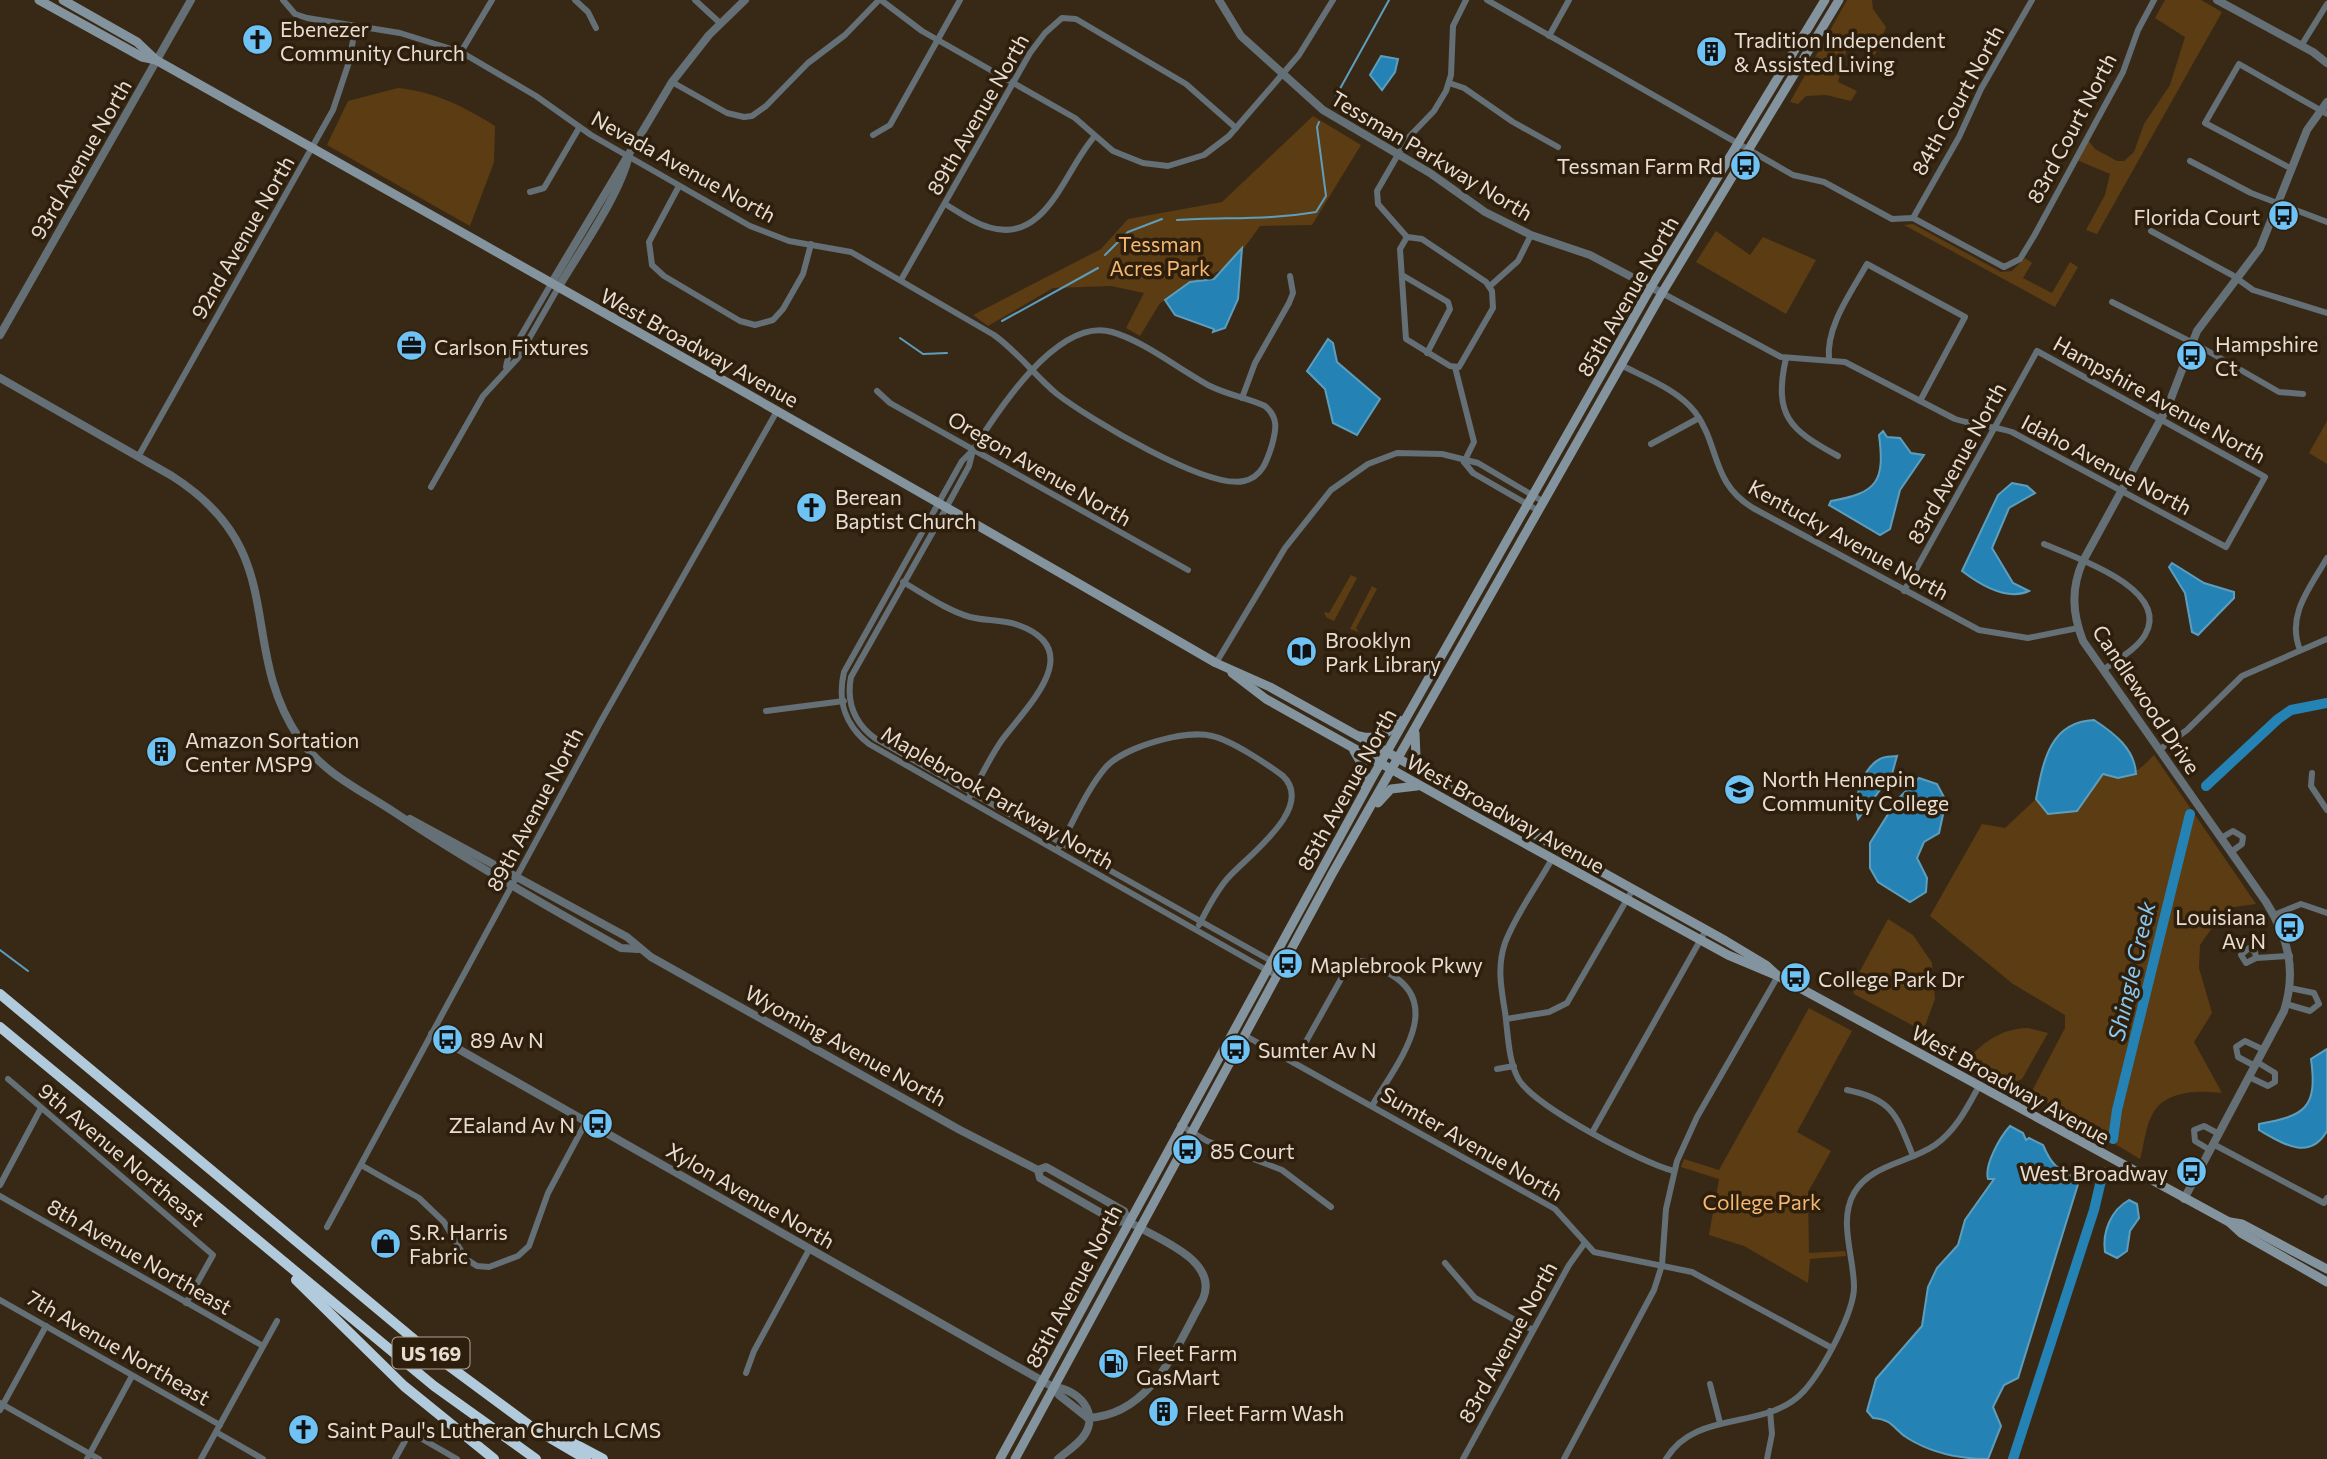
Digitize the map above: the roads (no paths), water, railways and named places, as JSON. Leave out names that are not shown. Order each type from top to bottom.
[{"type":"highway","name":"US 169","points":[[0,994],[422,1346],[533,1428],[586,1459]]},
{"type":"highway","name":"US 169","points":[[0,1027],[468,1413],[536,1459]]},
{"type":"highway","points":[[240,1224],[404,1386],[494,1459]]},
{"type":"highway","points":[[273,1252],[286,1234]]},
{"type":"highway","points":[[486,1394],[603,1459]]},
{"type":"main road","name":"West Broadway Avenue","points":[[40,0],[142,57],[156,60]]},
{"type":"main road","name":"West Broadway Avenue","points":[[63,0],[137,42],[156,60],[942,505],[1221,666],[1266,699],[1380,764],[1701,940],[1778,976],[2229,1222],[2241,1233],[2327,1282]]},
{"type":"main road","name":"85th Avenue North","points":[[1000,1459],[1364,791],[1651,287],[1825,0]]},
{"type":"main road","name":"85th Avenue North","points":[[1015,1459],[1244,1035],[1415,727],[1662,293],[1839,0]]},
{"type":"main road","points":[[1350,732],[1369,738],[1392,730],[1465,605],[1479,591]]},
{"type":"main road","name":"West Broadway Avenue","points":[[1221,666],[1254,678],[1706,930],[1766,965],[1778,976]]},
{"type":"main road","points":[[1415,727],[1413,749],[1419,762],[1465,796]]},
{"type":"main road","points":[[1344,743],[1363,764],[1364,791]]},
{"type":"main road","points":[[1332,874],[1343,866],[1384,794],[1399,786],[1421,786]]},
{"type":"main road","name":"West Broadway Avenue","points":[[2229,1222],[2242,1224],[2327,1269]]},
{"type":"street","name":"93rd Avenue North","points":[[0,335],[191,0]]},
{"type":"street","name":"Nevada Avenue North","points":[[283,0],[295,14],[355,27],[400,33],[461,52],[536,96],[579,128],[762,233],[851,252],[982,326],[1003,341],[1033,372],[1085,413],[1184,468],[1226,481],[1244,481],[1260,473],[1276,432],[1271,411],[1259,403],[1242,398]]},
{"type":"street","points":[[461,52],[492,0]]},
{"type":"street","points":[[575,0],[588,12],[596,27]]},
{"type":"street","points":[[695,0],[719,23]]},
{"type":"street","points":[[431,487],[478,404],[506,369],[508,358],[554,286],[602,193],[629,155],[672,82],[719,23],[745,0]]},
{"type":"street","points":[[672,82],[727,113],[752,116],[766,106],[808,64],[845,35],[880,0],[937,40],[1074,118],[1113,151],[1143,163],[1168,166],[1190,161],[1217,146],[1236,128],[1283,76],[1308,43],[1333,0]]},
{"type":"street","points":[[873,135],[890,125],[960,0]]},
{"type":"street","name":"Tessman Parkway North","points":[[1219,0],[1241,36],[1323,110],[1398,154],[1466,201],[1531,235],[1590,255],[1662,293]]},
{"type":"street","points":[[1407,237],[1401,244],[1406,339],[1455,367],[1463,364],[1493,308],[1489,286],[1422,239],[1407,237],[1378,204],[1377,191],[1413,130],[1438,105],[1449,83],[1451,35],[1466,0]]},
{"type":"street","points":[[1487,0],[1793,175],[1824,182],[1892,219],[1913,218]]},
{"type":"street","points":[[1549,36],[1569,0]]},
{"type":"street","name":"84th Court North","points":[[1913,218],[1954,146],[1981,89],[2032,0]]},
{"type":"street","name":"83rd Court North","points":[[1913,218],[1998,265],[2011,267],[2020,259],[2123,72],[2138,30],[2154,0]]},
{"type":"street","points":[[2217,0],[2233,4],[2327,63]]},
{"type":"street","points":[[2301,46],[2327,4]]},
{"type":"street","name":"89th Avenue North","points":[[901,280],[1035,46],[1062,18],[1076,19],[1186,84],[1236,128]]},
{"type":"street","name":"92nd Avenue North","points":[[138,457],[313,148],[340,92],[355,27]]},
{"type":"street","points":[[2292,169],[2205,123],[2239,64],[2323,112]]},
{"type":"street","points":[[1449,83],[1464,88],[1513,122],[1558,146]]},
{"type":"street","name":"Candlewood Drive","points":[[2184,1199],[2264,1051],[2286,1004],[2290,988],[2290,956],[2274,915],[2103,670],[2078,628],[2074,600],[2084,561],[2160,420],[2191,342],[2207,315],[2260,248],[2307,130],[2323,112],[2327,102]]},
{"type":"street","points":[[530,192],[544,188],[579,128]]},
{"type":"street","points":[[945,204],[989,228],[1001,230],[1025,226],[1045,212],[1078,155],[1095,136]]},
{"type":"street","points":[[2190,161],[2279,205],[2327,222]]},
{"type":"street","points":[[679,186],[649,242],[649,258],[664,276],[755,325],[773,320],[783,309],[803,274],[811,244]]},
{"type":"street","points":[[2151,231],[2253,290],[2327,313]]},
{"type":"street","points":[[1489,286],[1518,261],[1531,235]]},
{"type":"street","points":[[1829,359],[1828,348],[1834,326],[1867,264],[1965,317],[1920,401]]},
{"type":"street","points":[[1402,275],[1448,302],[1450,309],[1427,353]]},
{"type":"street","points":[[766,711],[850,700],[851,677],[904,583],[962,461],[973,450],[1002,404],[1071,337],[1087,331],[1105,330],[1121,335],[1221,391],[1242,398],[1248,377],[1293,293],[1290,276]]},
{"type":"street","name":"Idaho Avenue North","points":[[1662,293],[1786,358],[1829,359],[1853,365],[1955,419],[2018,435],[2226,547]]},
{"type":"street","points":[[2112,302],[2191,342],[2279,392],[2303,394]]},
{"type":"street","name":"Hampshire Avenue North","points":[[2037,351],[2265,477],[2226,547]]},
{"type":"street","name":"83rd Avenue North","points":[[1904,591],[2037,351]]},
{"type":"street","points":[[1786,358],[1780,392],[1785,415],[1799,433],[1839,456]]},
{"type":"street","name":"Kentucky Avenue North","points":[[1621,365],[1678,397],[1699,418],[1720,474],[1743,502],[1963,623],[1995,635],[2028,638],[2078,628]]},
{"type":"street","points":[[1455,367],[1474,442],[1464,462]]},
{"type":"street","name":"Wyoming Avenue North","points":[[0,378],[189,487],[210,506],[234,535],[256,584],[274,686],[290,723],[312,755],[335,776],[512,886],[621,948],[638,949]]},
{"type":"street","name":"Oregon Avenue North","points":[[877,391],[890,402],[973,450],[1188,570]]},
{"type":"street","name":"89th Avenue North","points":[[327,1227],[517,876],[777,411]]},
{"type":"street","points":[[1651,444],[1699,418]]},
{"type":"street","points":[[1221,666],[1280,554],[1341,480],[1368,464],[1397,453],[1429,452],[1478,463],[1542,506]]},
{"type":"street","points":[[841,701],[844,672],[942,505]]},
{"type":"street","points":[[2044,544],[2084,561],[2131,587],[2148,608],[2149,626],[2140,641],[2103,670]]},
{"type":"street","points":[[2300,650],[2294,634],[2295,617],[2327,558]]},
{"type":"street","points":[[897,579],[968,616],[1004,621],[1027,629],[1044,643],[1051,657],[1047,681],[1001,742],[967,801]]},
{"type":"street","points":[[2160,750],[2187,730],[2242,676],[2327,639]]},
{"type":"street","name":"Maplebrook Parkway North","points":[[850,700],[852,712],[866,732],[1201,921],[1269,966]]},
{"type":"street","name":"Maplebrook Parkway North","points":[[841,701],[848,722],[862,739],[1056,852],[1197,930],[1280,972]]},
{"type":"street","points":[[1056,852],[1099,776],[1126,751],[1143,744],[1197,735],[1216,736],[1286,779],[1292,802],[1271,835],[1220,888],[1197,930]]},
{"type":"street","points":[[2312,773],[2311,786],[2327,810]]},
{"type":"street","name":"Wyoming Avenue North","points":[[391,810],[434,830],[627,937],[638,949],[960,1130],[1038,1170],[1041,1178],[1051,1184],[1117,1222],[1128,1222],[1139,1228],[1198,1265],[1206,1275],[1207,1284],[1203,1299],[1153,1384],[1127,1408],[1103,1417],[1088,1418]]},
{"type":"street","points":[[2221,838],[2233,831],[2243,837],[2242,844],[2231,852]]},
{"type":"street","points":[[1552,859],[1505,943],[1500,972],[1514,1066],[1520,1081],[1534,1097],[1647,1161],[1674,1171]]},
{"type":"street","points":[[1506,1019],[1549,1012],[1567,1003],[1633,889]]},
{"type":"street","points":[[2274,915],[2301,904],[2327,913]]},
{"type":"street","points":[[1593,1131],[1706,930]]},
{"type":"street","points":[[2256,958],[2290,956]]},
{"type":"street","points":[[1294,1063],[1346,970],[1355,961],[1368,962],[1407,986],[1417,1005],[1418,1014],[1412,1035],[1372,1106]]},
{"type":"street","points":[[1564,1459],[1646,1308],[1662,1265],[1666,1209],[1674,1171],[1697,1117],[1778,976]]},
{"type":"street","points":[[2286,1004],[2310,1011],[2319,1004],[2314,993],[2290,988]]},
{"type":"street","name":"Xylon Avenue North","points":[[432,1034],[1053,1387],[1088,1418]]},
{"type":"street","name":"Sumter Avenue North","points":[[1244,1035],[1555,1209],[1565,1217],[1584,1244]]},
{"type":"street","points":[[2249,1077],[2268,1086],[2275,1082],[2275,1073],[2238,1057],[2236,1046],[2245,1041],[2264,1051]]},
{"type":"street","points":[[1497,1069],[1514,1066]]},
{"type":"street","name":"9th Avenue Northeast","points":[[8,1079],[213,1255],[186,1303]]},
{"type":"street","points":[[1666,1459],[1686,1436],[1720,1423],[1783,1407],[1802,1393],[1848,1315],[1853,1295],[1847,1227],[1849,1203],[1862,1182],[1872,1174],[1935,1145],[1957,1125],[1979,1086]]},
{"type":"street","points":[[1847,1090],[1869,1095],[1888,1106],[1899,1120],[1913,1156]]},
{"type":"street","points":[[0,1185],[41,1108]]},
{"type":"street","points":[[361,1165],[419,1198],[444,1222],[466,1259],[477,1266],[489,1267],[518,1256],[529,1246],[548,1193],[586,1122]]},
{"type":"street","points":[[1180,1125],[1282,1170],[1331,1206]]},
{"type":"street","points":[[2219,1133],[2204,1126],[2194,1130],[2195,1141],[2325,1201]]},
{"type":"street","name":"8th Avenue Northeast","points":[[0,1196],[263,1346]]},
{"type":"street","points":[[1584,1244],[1603,1256],[1662,1265],[1704,1278],[1830,1347]]},
{"type":"street","name":"83rd Avenue North","points":[[1463,1459],[1533,1330],[1584,1244]]},
{"type":"street","points":[[747,1373],[754,1351],[810,1248]]},
{"type":"street","points":[[1444,1264],[1475,1298],[1533,1330]]},
{"type":"street","name":"7th Avenue Northeast","points":[[0,1300],[220,1425]]},
{"type":"street","points":[[201,1459],[277,1321]]},
{"type":"street","points":[[46,1326],[1,1406],[89,1456],[99,1459]]},
{"type":"street","points":[[89,1456],[132,1376]]},
{"type":"street","points":[[1710,1384],[1720,1423]]},
{"type":"street","points":[[1767,1459],[1772,1434],[1770,1411]]},
{"type":"street","points":[[1058,1459],[1084,1436],[1088,1418]]},
{"type":"street","points":[[216,1432],[262,1459]]},
{"type":"street","points":[[395,1459],[410,1432],[457,1459]]},
{"type":"water","points":[[1381,56],[1398,59],[1395,72],[1382,90],[1370,75]]},
{"type":"water","points":[[1242,248],[1238,299],[1225,328],[1213,332],[1214,329],[1175,315],[1165,300],[1190,282],[1214,279]]},
{"type":"water","points":[[1328,339],[1333,343],[1337,362],[1380,399],[1357,435],[1333,423],[1325,389],[1307,371]]},
{"type":"water","points":[[1883,431],[1887,437],[1900,438],[1911,453],[1924,455],[1900,490],[1890,529],[1880,535],[1829,505],[1831,501],[1859,494],[1875,482],[1881,464],[1879,435]]},
{"type":"water","points":[[2012,483],[2027,486],[2035,493],[2009,508],[1992,548],[2013,583],[2029,591],[2021,594],[1994,590],[1962,571],[1998,495]]},
{"type":"water","points":[[2172,563],[2204,583],[2234,592],[2234,598],[2198,635],[2192,632],[2185,593],[2169,567]]},
{"type":"water","points":[[2094,720],[2116,736],[2128,749],[2136,774],[2118,778],[2103,774],[2077,811],[2048,814],[2036,799],[2051,747],[2067,728],[2079,722]]},
{"type":"water","points":[[1897,756],[1892,774],[1858,819],[1857,803],[1863,778],[1873,764],[1882,758]]},
{"type":"water","points":[[1919,778],[1937,784],[1946,801],[1939,833],[1924,842],[1917,858],[1927,878],[1926,892],[1910,902],[1878,882],[1870,868],[1870,843],[1897,800]]},
{"type":"water","points":[[2327,1049],[2327,1131],[2320,1140],[2312,1146],[2295,1147],[2259,1130],[2259,1124],[2287,1118],[2305,1107],[2312,1089],[2311,1059]]},
{"type":"water","points":[[2010,1126],[2023,1133],[2026,1140],[2029,1138],[2043,1145],[2056,1166],[2078,1175],[2079,1181],[2018,1378],[2004,1385],[1993,1407],[2001,1426],[1988,1459],[1957,1457],[1918,1444],[1890,1423],[1873,1418],[1867,1411],[1876,1379],[1922,1326],[1928,1287],[1937,1268],[1958,1245],[1965,1220],[1994,1179],[1988,1179],[1988,1166]]},
{"type":"water","points":[[2129,1200],[2137,1204],[2139,1218],[2130,1231],[2127,1251],[2117,1258],[2105,1252],[2105,1237],[2109,1222],[2117,1210]]},
{"type":"waterway","points":[[1336,96],[1389,0]]},
{"type":"waterway","points":[[1177,220],[1316,212],[1326,196],[1317,127],[1319,122]]},
{"type":"waterway","points":[[1105,255],[1128,232],[1162,219]]},
{"type":"waterway","points":[[1002,321],[1098,268]]},
{"type":"waterway","points":[[900,338],[923,354],[947,353]]},
{"type":"waterway","name":"Shingle Creek","points":[[2206,786],[2291,710],[2327,703]]},
{"type":"waterway","name":"Shingle Creek","points":[[2113,1139],[2117,1110],[2190,814]]},
{"type":"waterway","points":[[0,950],[28,971]]},
{"type":"waterway","name":"Shingle Creek","points":[[2013,1459],[2094,1210],[2103,1172]]},
{"type":"place","name":"Ebenezer Community Church","points":[[257,40]]},
{"type":"place","name":"Tradition Independent & Assisted Living","points":[[1711,51]]},
{"type":"place","name":"Tessman Farm Rd","points":[[1746,165]]},
{"type":"place","name":"Florida Court","points":[[2283,216]]},
{"type":"place","name":"Carlson Fixtures","points":[[411,346]]},
{"type":"place","name":"Hampshire Ct","points":[[2192,355]]},
{"type":"place","name":"Berean Baptist Church","points":[[812,508]]},
{"type":"place","name":"Brooklyn Park Library","points":[[1302,651]]},
{"type":"place","name":"Amazon Sortation Center MSP9","points":[[162,751]]},
{"type":"place","name":"North Hennepin Community College","points":[[1739,790]]},
{"type":"place","name":"Louisiana Av N","points":[[2289,928]]},
{"type":"place","name":"Maplebrook Pkwy","points":[[1287,964]]},
{"type":"place","name":"College Park Dr","points":[[1795,978]]},
{"type":"place","name":"89 Av N","points":[[447,1039]]},
{"type":"place","name":"Sumter Av N","points":[[1235,1049]]},
{"type":"place","name":"ZEaland Av N","points":[[598,1124]]},
{"type":"place","name":"85 Court","points":[[1187,1150]]},
{"type":"place","name":"West Broadway","points":[[2191,1172]]},
{"type":"place","name":"S.R. Harris Fabric","points":[[386,1243]]},
{"type":"place","name":"Fleet Farm GasMart","points":[[1113,1364]]},
{"type":"place","name":"Fleet Farm Wash","points":[[1163,1412]]},
{"type":"place","name":"Saint Paul's Lutheran Church LCMS","points":[[304,1429]]},
{"type":"park label","name":"Tessman Acres Park","points":[[1160,255]]},
{"type":"park label","name":"College Park","points":[[1762,1201]]}]
